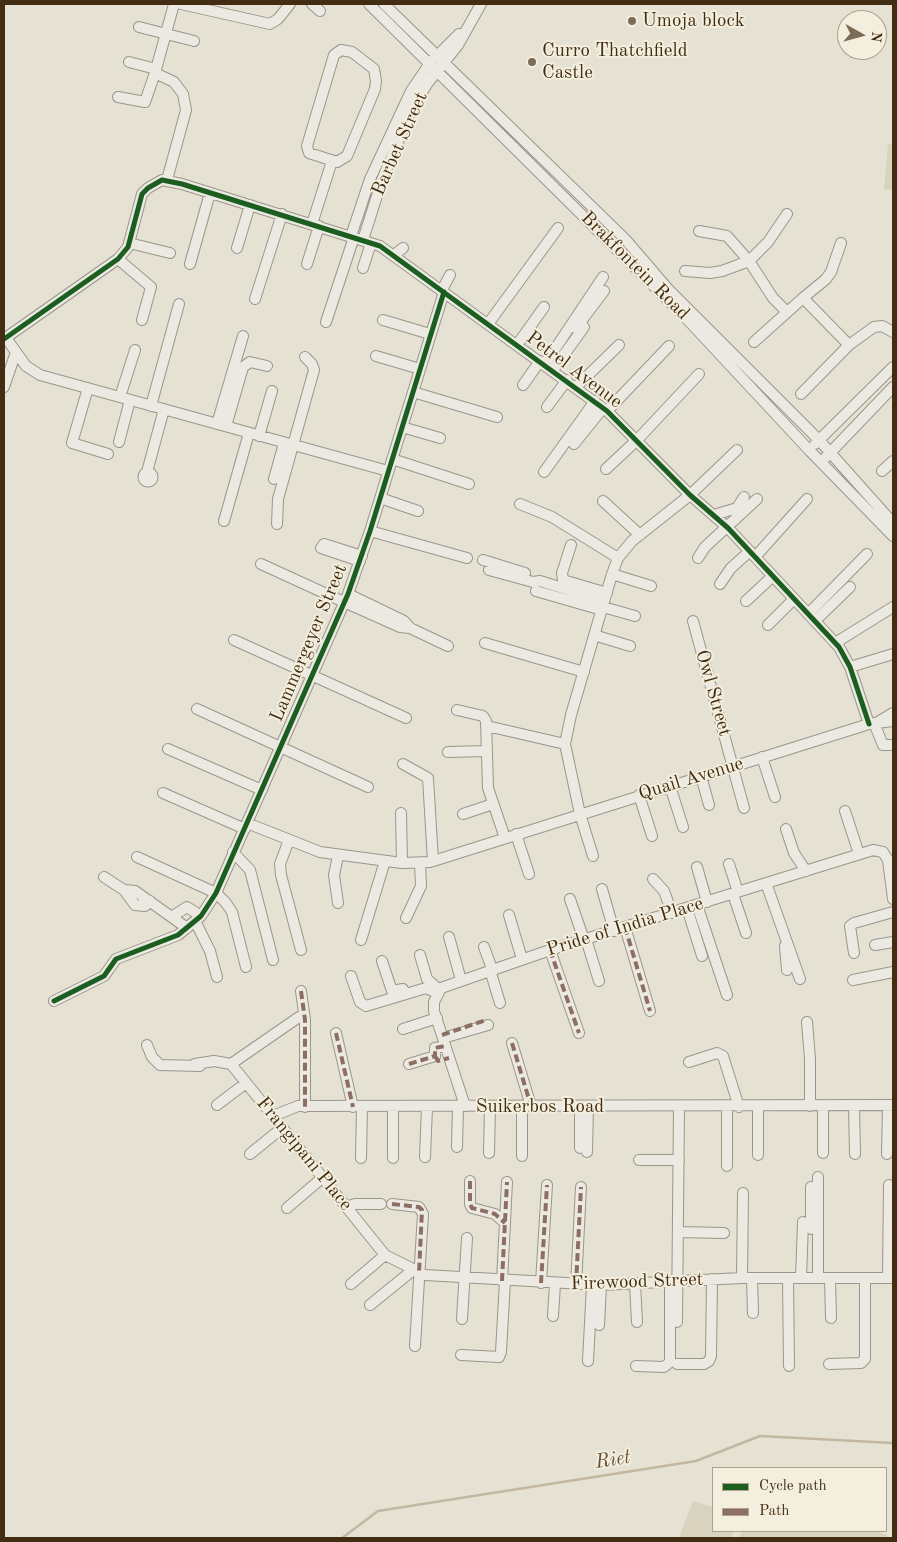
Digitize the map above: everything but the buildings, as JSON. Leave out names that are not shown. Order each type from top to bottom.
[{"type":"street","points":[[118,96],[146,102],[174,4]]},
{"type":"street","points":[[180,4],[270,24],[278,19],[290,4]]},
{"type":"street","points":[[312,4],[320,11]]},
{"type":"street","name":"Brakfontein Road","points":[[369,4],[686,318],[809,450],[893,536]]},
{"type":"street","name":"Brakfontein Road","points":[[384,4],[442,58],[492,111],[626,240],[668,289],[819,440],[893,523]]},
{"type":"street","name":"Barbet Street","points":[[442,58],[458,36],[473,4]]},
{"type":"street","name":"Barbet Street","points":[[360,239],[368,184],[412,91],[469,28],[481,4]]},
{"type":"street","points":[[139,27],[194,41]]},
{"type":"street","points":[[346,50],[358,56],[374,69],[375,89],[347,156],[337,162],[332,161],[309,153],[307,146],[334,55],[337,51],[346,50]]},
{"type":"street","points":[[129,62],[156,71],[174,82],[186,103],[185,118],[168,180],[155,183],[142,194],[129,243],[118,259],[5,339],[35,373],[388,471]]},
{"type":"street","name":"Barbet Street","points":[[360,239],[412,108],[433,67]]},
{"type":"street","points":[[307,264],[332,161]]},
{"type":"street","name":"Petrel Avenue","points":[[168,180],[360,239],[394,255],[576,387],[637,440],[690,495],[728,528],[835,643],[850,668],[883,745],[893,745]]},
{"type":"street","points":[[368,184],[379,189]]},
{"type":"street","points":[[203,237],[212,194]]},
{"type":"street","points":[[190,264],[212,194]]},
{"type":"street","points":[[237,248],[250,205]]},
{"type":"street","points":[[685,271],[710,273],[722,271],[749,261],[768,242],[787,214]]},
{"type":"street","points":[[259,296],[284,215]]},
{"type":"street","points":[[488,324],[558,228]]},
{"type":"street","points":[[699,231],[727,236],[749,261],[773,298],[786,311]]},
{"type":"street","points":[[360,239],[363,268]]},
{"type":"street","points":[[335,313],[360,239]]},
{"type":"street","points":[[326,322],[360,239]]},
{"type":"street","points":[[129,243],[170,253]]},
{"type":"street","points":[[754,342],[786,311],[826,279],[831,272],[842,243]]},
{"type":"street","points":[[394,255],[403,248]]},
{"type":"street","points":[[118,259],[151,286],[142,320]]},
{"type":"street","name":"Lammergeyer Street","points":[[54,1000],[104,976],[113,961],[172,939],[198,919],[216,893],[346,598],[370,531],[443,291],[450,275]]},
{"type":"street","points":[[547,365],[603,277]]},
{"type":"street","points":[[547,365],[604,291]]},
{"type":"street","points":[[803,298],[848,345]]},
{"type":"street","points":[[151,406],[179,304]]},
{"type":"street","points":[[517,345],[544,307]]},
{"type":"street","points":[[383,320],[430,334]]},
{"type":"street","points":[[800,394],[848,345],[878,325],[893,332]]},
{"type":"street","points":[[523,385],[547,365],[584,327]]},
{"type":"street","points":[[222,425],[243,336]]},
{"type":"street","points":[[576,387],[618,345]]},
{"type":"street","points":[[574,444],[601,407],[670,346]]},
{"type":"street","points":[[119,442],[135,350]]},
{"type":"street","points":[[4,387],[16,352]]},
{"type":"street","points":[[376,356],[420,369]]},
{"type":"street","points":[[274,479],[289,444],[314,370],[312,364],[305,357]]},
{"type":"street","points":[[222,425],[243,367],[250,362],[267,366]]},
{"type":"street","points":[[809,450],[893,368]]},
{"type":"street","points":[[606,469],[637,440],[699,374]]},
{"type":"street","points":[[547,407],[567,380]]},
{"type":"street","points":[[821,462],[893,387]]},
{"type":"street","points":[[88,388],[72,443],[108,454]]},
{"type":"street","points":[[259,436],[272,391]]},
{"type":"street","points":[[412,392],[498,417]]},
{"type":"street","name":"Petrel Avenue","points":[[544,472],[601,407]]},
{"type":"street","points":[[150,473],[167,410]]},
{"type":"street","points":[[402,427],[440,438]]},
{"type":"street","points":[[224,521],[248,433]]},
{"type":"street","points":[[277,524],[278,499],[289,444]]},
{"type":"street","points":[[593,856],[580,814],[565,744],[612,574],[618,558],[640,535],[690,495],[737,450]]},
{"type":"street","points":[[392,459],[468,484]]},
{"type":"street","points":[[882,471],[893,461]]},
{"type":"street","points":[[714,516],[737,508],[744,497]]},
{"type":"street","points":[[380,498],[418,511]]},
{"type":"street","points":[[698,558],[705,547],[728,528],[757,499]]},
{"type":"street","points":[[720,584],[731,568],[753,554],[807,499]]},
{"type":"street","points":[[603,501],[640,535]]},
{"type":"street","points":[[520,504],[552,517],[618,558]]},
{"type":"street","points":[[370,531],[467,558]]},
{"type":"street","points":[[571,545],[562,573],[563,580],[604,603]]},
{"type":"street","points":[[342,553],[361,558]]},
{"type":"street","points":[[811,617],[867,554]]},
{"type":"street","points":[[483,560],[532,576],[540,581],[635,616]]},
{"type":"street","name":"Lammergeyer Street","points":[[261,564],[390,618],[404,621],[410,628],[448,646]]},
{"type":"street","points":[[811,617],[859,569]]},
{"type":"street","points":[[489,570],[533,582],[540,581]]},
{"type":"street","points":[[612,574],[652,586]]},
{"type":"street","points":[[746,601],[774,576]]},
{"type":"street","points":[[811,617],[850,587]]},
{"type":"street","points":[[536,591],[604,603]]},
{"type":"street","points":[[768,624],[794,599]]},
{"type":"street","points":[[835,643],[893,607]]},
{"type":"street","name":"Owl Street","points":[[693,621],[744,808]]},
{"type":"street","points":[[594,635],[630,646]]},
{"type":"street","name":"Lammergeyer Street","points":[[234,640],[406,718]]},
{"type":"street","points":[[484,643],[584,672]]},
{"type":"street","points":[[850,668],[893,654]]},
{"type":"street","name":"Lammergeyer Street","points":[[197,709],[280,748]]},
{"type":"street","points":[[457,710],[482,716],[486,726],[487,782],[529,874]]},
{"type":"street","name":"Quail Avenue","points":[[874,723],[893,712]]},
{"type":"street","name":"Quail Avenue","points":[[163,792],[246,826],[320,852],[338,856],[402,863],[420,863],[433,861],[638,795],[874,723],[893,721]]},
{"type":"street","points":[[486,726],[565,744]]},
{"type":"street","points":[[168,748],[262,790]]},
{"type":"street","points":[[280,748],[368,787]]},
{"type":"street","points":[[448,752],[486,751]]},
{"type":"street","points":[[762,757],[774,797]]},
{"type":"street","points":[[403,764],[428,778],[433,861]]},
{"type":"street","points":[[701,776],[709,805]]},
{"type":"street","points":[[670,786],[682,827]]},
{"type":"street","points":[[638,795],[652,836]]},
{"type":"street","points":[[463,814],[494,799]]},
{"type":"street","points":[[844,811],[859,854]]},
{"type":"street","points":[[401,813],[402,863]]},
{"type":"street","points":[[786,829],[794,853],[806,871]]},
{"type":"street","points":[[289,840],[280,864],[281,875],[301,950]]},
{"type":"street","name":"Pride of India Place","points":[[438,991],[461,980],[550,950],[626,928],[859,854],[878,850],[890,857],[893,899]]},
{"type":"street","points":[[233,852],[250,870],[274,960]]},
{"type":"street","points":[[338,856],[334,875],[338,903]]},
{"type":"street","points":[[137,858],[216,893],[232,912],[246,967]]},
{"type":"street","points":[[361,940],[385,861]]},
{"type":"street","points":[[406,918],[421,886],[420,863]]},
{"type":"street","points":[[729,864],[746,933]]},
{"type":"street","points":[[696,867],[696,906],[702,956]]},
{"type":"street","points":[[104,877],[124,890],[135,905],[145,906],[150,901],[187,928]]},
{"type":"street","points":[[653,879],[664,891],[672,913]]},
{"type":"street","points":[[766,884],[800,979]]},
{"type":"street","points":[[602,889],[614,931]]},
{"type":"street","points":[[570,899],[583,940]]},
{"type":"street","points":[[696,906],[715,978]]},
{"type":"street","points":[[696,906],[727,995]]},
{"type":"street","points":[[173,916],[187,907],[198,919],[208,944],[217,977]]},
{"type":"street","points":[[569,910],[599,981]]},
{"type":"street","points":[[854,952],[850,926],[854,923],[893,912]]},
{"type":"street","points":[[509,915],[522,959]]},
{"type":"street","points":[[626,928],[650,1010]]},
{"type":"street","points":[[449,937],[461,980]]},
{"type":"street","points":[[784,938],[787,970]]},
{"type":"street","points":[[875,945],[893,942]]},
{"type":"street","points":[[484,947],[500,1003]]},
{"type":"street","points":[[550,950],[579,1033]]},
{"type":"street","points":[[424,986],[417,955],[427,979],[438,991]]},
{"type":"street","points":[[382,961],[392,991],[424,986],[438,991]]},
{"type":"street","points":[[853,980],[893,972]]},
{"type":"street","points":[[351,976],[360,1002],[366,1006],[424,986]]},
{"type":"street","points":[[438,991],[434,1002],[437,1018],[461,1106],[457,1147]]},
{"type":"street","points":[[301,992],[305,1020],[305,1106]]},
{"type":"street","points":[[147,1045],[152,1057],[160,1065],[226,1063],[299,1017]]},
{"type":"street","points":[[403,1029],[437,1018]]},
{"type":"street","points":[[807,1022],[810,1059],[823,1153]]},
{"type":"street","points":[[449,1058],[438,1061],[434,1056],[435,1048],[443,1040],[487,1023]]},
{"type":"street","points":[[226,1063],[276,1027]]},
{"type":"street","points":[[339,1035],[358,1107],[361,1158]]},
{"type":"street","points":[[512,1042],[527,1106],[522,1156]]},
{"type":"street","points":[[689,1062],[717,1053],[723,1056],[739,1106]]},
{"type":"street","points":[[410,1064],[434,1056]]},
{"type":"street","name":"Frangipani Place","points":[[226,1063],[246,1083],[385,1255]]},
{"type":"street","points":[[218,1105],[246,1083]]},
{"type":"street","name":"Suikerbos Road","points":[[273,1116],[291,1107],[305,1106],[890,1106]]},
{"type":"street","points":[[489,1153],[490,1106]]},
{"type":"street","points":[[583,1150],[584,1106]]},
{"type":"street","points":[[758,1106],[758,1155]]},
{"type":"street","points":[[817,1106],[817,1140]]},
{"type":"street","points":[[854,1106],[855,1154]]},
{"type":"street","points":[[887,1154],[890,1106]]},
{"type":"street","points":[[393,1107],[393,1158]]},
{"type":"street","points":[[426,1157],[427,1107]]},
{"type":"street","points":[[636,1366],[664,1367],[668,1366],[670,1362],[674,1281],[679,1232],[679,1107]]},
{"type":"street","points":[[726,1166],[727,1107]]},
{"type":"street","points":[[250,1154],[282,1128]]},
{"type":"street","points":[[639,1160],[679,1160]]},
{"type":"street","points":[[810,1278],[818,1177]]},
{"type":"street","points":[[287,1208],[322,1178]]},
{"type":"street","points":[[470,1181],[470,1204],[472,1208],[495,1214],[505,1223]]},
{"type":"street","points":[[461,1356],[499,1357],[502,1352],[507,1182]]},
{"type":"street","points":[[541,1283],[547,1185]]},
{"type":"street","points":[[889,1185],[891,1278]]},
{"type":"street","points":[[576,1285],[581,1187]]},
{"type":"street","points":[[810,1278],[811,1187]]},
{"type":"street","points":[[743,1193],[747,1278],[753,1313]]},
{"type":"street","points":[[346,1207],[355,1204],[381,1204]]},
{"type":"street","points":[[392,1204],[419,1207],[422,1210],[416,1271],[415,1346]]},
{"type":"street","points":[[802,1222],[810,1278]]},
{"type":"street","points":[[679,1232],[724,1233]]},
{"type":"street","points":[[462,1319],[467,1238]]},
{"type":"street","points":[[351,1284],[385,1255]]},
{"type":"street","name":"Firewood Street","points":[[385,1255],[430,1276],[576,1285],[747,1278],[891,1278]]},
{"type":"street","points":[[370,1305],[416,1271]]},
{"type":"street","points":[[788,1278],[789,1366]]},
{"type":"street","points":[[830,1278],[831,1318]]},
{"type":"street","points":[[829,1364],[861,1363],[865,1359],[865,1278]]},
{"type":"street","points":[[677,1364],[704,1364],[709,1361],[711,1356],[712,1279]]},
{"type":"street","points":[[674,1281],[677,1322]]},
{"type":"street","points":[[553,1316],[555,1284]]},
{"type":"street","points":[[635,1284],[637,1322]]},
{"type":"street","points":[[597,1285],[599,1325]]},
{"type":"street","points":[[588,1361],[597,1285]]},
{"type":"shaded area","points":[[888,144],[893,144],[893,190],[884,189],[886,167],[892,167],[886,166]]},
{"type":"shaded area","points":[[693,1501],[712,1507],[712,1532],[734,1532],[731,1538],[679,1538]]},
{"type":"shaded area","points":[[742,1532],[879,1532],[887,1535],[886,1538],[739,1538]]},
{"type":"waterway","name":"Riet","points":[[342,1538],[378,1511],[696,1461],[760,1436],[893,1443]]},
{"type":"marked path","points":[[625,927],[650,1011]]},
{"type":"marked path","points":[[550,950],[579,1033]]},
{"type":"marked path","points":[[301,991],[305,1020],[305,1107]]},
{"type":"marked path","points":[[442,1035],[486,1020]]},
{"type":"marked path","points":[[336,1033],[353,1107]]},
{"type":"marked path","points":[[512,1043],[531,1106]]},
{"type":"marked path","points":[[409,1064],[435,1056],[435,1048],[445,1046]]},
{"type":"marked path","points":[[435,1056],[438,1061],[449,1058]]},
{"type":"marked path","points":[[470,1181],[470,1204],[472,1208],[495,1214],[505,1223]]},
{"type":"marked path","points":[[502,1281],[507,1182]]},
{"type":"marked path","points":[[541,1283],[547,1185]]},
{"type":"marked path","points":[[576,1285],[581,1187]]},
{"type":"marked path","points":[[392,1204],[419,1207],[422,1210],[419,1273]]},
{"type":"cycle path","points":[[4,339],[118,259],[128,247],[142,194],[162,180],[182,184],[380,246],[607,411],[690,495],[728,528],[839,647],[850,667],[869,724]]},
{"type":"cycle path","points":[[54,1001],[104,976],[116,959],[178,935],[201,916],[216,893],[348,594],[370,531],[444,292]]},
{"type":"place","name":"Umoja block","points":[[632,21]]},
{"type":"place","name":"Curro Thatchfield Castle","points":[[532,62]]}]
